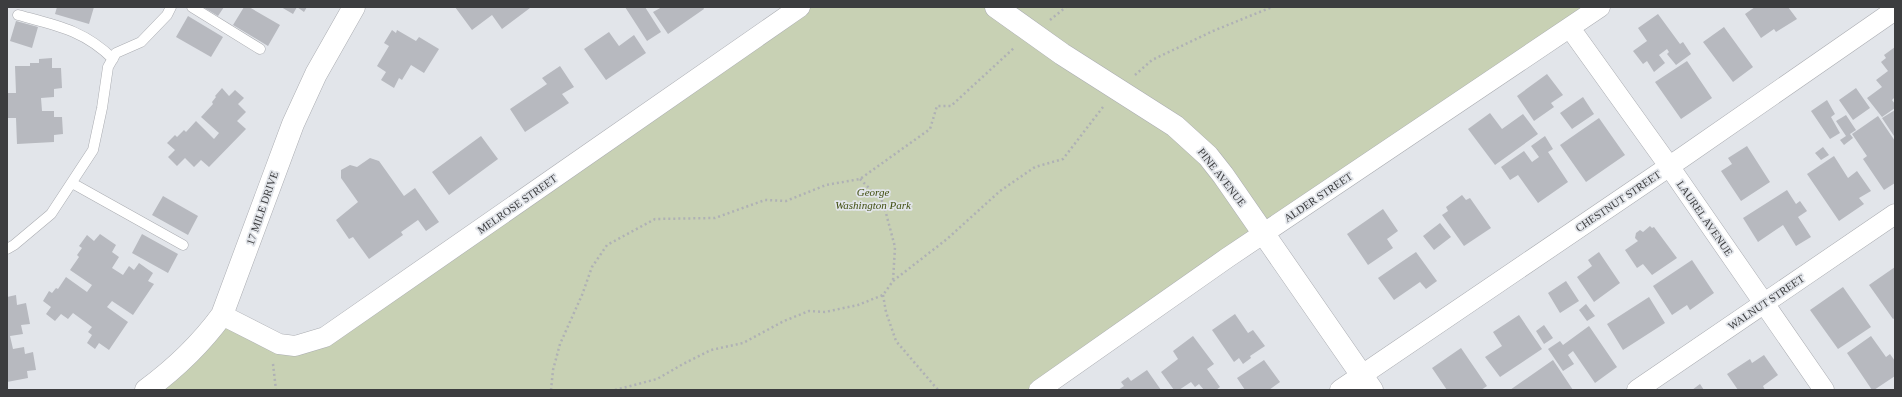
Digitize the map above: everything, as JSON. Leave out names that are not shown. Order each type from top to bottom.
[{"type":"main road","name":"17 MILE DRIVE","points":[[146,390],[186,358],[205,338],[222,315],[293,124],[316,74],[354,7]]},
{"type":"main road","name":"PINE AVENUE","points":[[996,7],[1033,34],[1153,112],[1192,140],[1223,175],[1366,382]]},
{"type":"street","name":"MELROSE STREET","points":[[222,315],[279,344],[295,346],[307,343],[331,333],[800,7]]},
{"type":"street","name":"ALDER STREET","points":[[1039,390],[1264,233],[1600,7]]},
{"type":"street","name":"CHESTNUT STREET","points":[[1340,390],[1366,382],[1668,166],[1895,10]]},
{"type":"street","name":"LAUREL AVENUE","points":[[1570,28],[1824,390]]},
{"type":"street","name":"WALNUT STREET","points":[[1637,390],[1895,214]]},
{"type":"lane","points":[[7,249],[14,245],[51,214],[93,150],[102,108],[108,67],[116,53],[141,42],[167,15],[171,7]]},
{"type":"lane","points":[[192,7],[260,49]]},
{"type":"lane","points":[[18,15],[70,30],[87,37],[113,58]]},
{"type":"lane","points":[[72,183],[183,245]]},
{"type":"path","points":[[551,390],[553,370],[560,344],[582,295],[592,267],[607,245],[655,219],[715,218],[765,200],[786,201],[826,185],[860,179],[930,129],[937,106],[951,106],[1012,49],[1066,7]]},
{"type":"path","points":[[1132,78],[1152,60],[1213,31],[1272,7]]},
{"type":"path","points":[[615,390],[656,379],[711,350],[743,343],[784,321],[809,311],[825,312],[858,305],[883,295],[893,281],[947,239],[1000,191],[1036,167],[1063,159],[1103,107]]},
{"type":"path","points":[[860,179],[883,202],[894,247],[893,281]]},
{"type":"path","points":[[883,295],[886,312],[896,341],[938,390]]},
{"type":"path","points":[[276,390],[273,364],[274,356],[279,344]]},
{"type":"green space","name":"George Washington Park","points":[[800,7],[1600,7],[1039,390],[146,390],[222,315],[295,346]]},
{"type":"building","points":[[57,7],[94,7],[89,24],[55,14]]},
{"type":"building","points":[[203,7],[224,7],[218,16]]},
{"type":"building","points":[[244,7],[249,7],[280,25],[268,46],[233,25]]},
{"type":"building","points":[[281,7],[297,7],[293,14]]},
{"type":"building","points":[[297,7],[307,7],[304,12]]},
{"type":"building","points":[[455,7],[530,8],[502,29],[492,15],[472,30]]},
{"type":"building","points":[[625,7],[645,7],[661,32],[647,41]]},
{"type":"building","points":[[662,7],[703,7],[704,9],[668,34],[653,12]]},
{"type":"building","points":[[1755,7],[1788,7],[1797,19],[1776,32],[1774,29],[1761,38],[1745,14]]},
{"type":"building","points":[[1658,14],[1680,44],[1683,42],[1691,54],[1676,65],[1667,54],[1669,52],[1667,49],[1659,55],[1665,63],[1654,72],[1647,61],[1643,64],[1633,51],[1647,41],[1638,28]]},
{"type":"building","points":[[188,16],[223,37],[211,57],[176,37]]},
{"type":"building","points":[[16,21],[38,27],[32,48],[10,41]]},
{"type":"building","points":[[1724,27],[1753,67],[1733,82],[1703,42]]},
{"type":"building","points":[[392,30],[396,33],[397,30],[416,41],[419,37],[439,49],[424,73],[411,65],[402,80],[399,78],[394,88],[381,80],[386,72],[377,66],[389,46],[384,43]]},
{"type":"building","points":[[609,32],[619,46],[634,35],[646,53],[606,80],[584,49]]},
{"type":"building","points":[[1895,47],[1895,97],[1892,100],[1895,104],[1895,108],[1882,117],[1867,98],[1882,87],[1876,80],[1888,71],[1881,62],[1886,58],[1884,55]]},
{"type":"building","points":[[52,58],[52,68],[61,68],[62,88],[54,89],[54,97],[41,98],[42,111],[54,111],[54,117],[62,117],[63,134],[54,135],[54,142],[17,144],[16,118],[7,118],[7,93],[16,93],[15,66],[30,66],[30,63],[39,63],[39,59]]},
{"type":"building","points":[[1687,61],[1712,98],[1681,119],[1655,82]]},
{"type":"building","points":[[560,66],[574,87],[562,94],[569,103],[525,132],[510,109],[547,84],[542,78]]},
{"type":"building","points":[[1547,74],[1563,95],[1551,103],[1554,107],[1534,121],[1517,96]]},
{"type":"building","points":[[222,88],[229,96],[235,90],[244,98],[238,104],[246,112],[237,121],[246,129],[209,167],[201,160],[194,167],[185,158],[177,166],[168,157],[175,150],[167,143],[175,135],[177,137],[184,130],[186,132],[196,121],[214,139],[219,133],[201,117],[213,104],[212,102],[216,97],[215,96]]},
{"type":"building","points":[[1856,88],[1870,108],[1853,120],[1839,100]]},
{"type":"building","points":[[1583,97],[1594,114],[1572,129],[1560,113]]},
{"type":"building","points":[[1827,100],[1835,114],[1831,117],[1840,133],[1830,139],[1811,111]]},
{"type":"building","points":[[1895,110],[1895,136],[1894,136],[1882,118]]},
{"type":"building","points":[[1490,113],[1502,129],[1523,114],[1538,134],[1495,165],[1468,129]]},
{"type":"building","points":[[1846,115],[1856,130],[1850,134],[1853,138],[1844,145],[1840,140],[1846,136],[1836,121]]},
{"type":"building","points":[[1878,116],[1895,141],[1895,183],[1884,190],[1863,159],[1867,156],[1852,134]]},
{"type":"building","points":[[1599,118],[1625,155],[1586,182],[1560,145]]},
{"type":"building","points":[[481,136],[498,159],[449,195],[432,172]]},
{"type":"building","points":[[1545,136],[1553,149],[1548,152],[1568,182],[1538,203],[1518,175],[1510,180],[1501,167],[1524,151],[1532,162],[1539,157],[1531,146]]},
{"type":"building","points":[[1747,146],[1770,182],[1741,201],[1721,171],[1732,164],[1728,158]]},
{"type":"building","points":[[1823,147],[1829,155],[1821,160],[1815,153]]},
{"type":"building","points":[[1834,156],[1848,178],[1857,171],[1871,191],[1859,198],[1864,204],[1839,221],[1807,174]]},
{"type":"building","points":[[370,158],[379,161],[404,196],[415,188],[439,222],[426,231],[418,220],[401,232],[403,235],[369,259],[353,237],[349,239],[336,220],[358,202],[341,178],[341,170],[350,165],[357,167]]},
{"type":"building","points":[[1787,190],[1796,204],[1800,201],[1807,211],[1798,217],[1811,237],[1796,246],[1783,225],[1758,242],[1743,218]]},
{"type":"building","points":[[1462,195],[1466,200],[1470,198],[1491,228],[1464,246],[1442,215],[1448,211],[1446,207]]},
{"type":"building","points":[[163,196],[198,216],[188,235],[152,215]]},
{"type":"building","points":[[1383,209],[1398,231],[1387,239],[1393,248],[1368,265],[1347,234]]},
{"type":"building","points":[[1440,223],[1451,237],[1434,250],[1423,236]]},
{"type":"building","points":[[1650,226],[1652,228],[1654,227],[1677,258],[1652,275],[1643,264],[1637,268],[1625,250],[1638,241],[1635,238],[1636,233],[1640,230],[1643,232]]},
{"type":"building","points":[[100,234],[116,245],[112,252],[119,257],[112,268],[123,275],[129,266],[134,270],[139,263],[153,273],[148,281],[154,284],[133,315],[112,301],[107,307],[128,322],[109,350],[99,343],[95,349],[87,343],[92,335],[88,332],[92,327],[73,313],[68,319],[61,314],[55,321],[46,314],[51,307],[43,301],[49,291],[52,293],[56,288],[58,289],[66,277],[87,292],[92,285],[70,270],[79,257],[77,255],[82,248],[79,246],[87,235],[94,241]]},
{"type":"building","points":[[142,234],[178,254],[168,273],[132,253]]},
{"type":"building","points":[[1416,252],[1437,281],[1426,289],[1420,282],[1394,300],[1378,278]]},
{"type":"building","points":[[1599,252],[1620,283],[1594,302],[1577,277],[1592,266],[1588,260]]},
{"type":"building","points":[[1692,260],[1714,293],[1690,310],[1687,305],[1672,315],[1653,286]]},
{"type":"building","points":[[1895,267],[1895,318],[1893,319],[1869,285]]},
{"type":"building","points":[[1566,281],[1579,301],[1560,313],[1548,293]]},
{"type":"building","points":[[1843,287],[1871,327],[1838,349],[1810,310]]},
{"type":"building","points":[[16,295],[17,305],[26,303],[30,324],[21,325],[23,334],[10,336],[13,349],[24,347],[25,354],[33,352],[36,370],[27,371],[28,378],[7,382],[7,297]]},
{"type":"building","points":[[1649,297],[1665,323],[1623,350],[1607,324]]},
{"type":"building","points":[[1586,304],[1595,316],[1587,321],[1579,310]]},
{"type":"building","points":[[1235,314],[1248,333],[1253,330],[1265,346],[1250,356],[1251,358],[1243,364],[1239,358],[1234,362],[1212,330]]},
{"type":"building","points":[[1519,315],[1542,349],[1500,377],[1485,357],[1502,346],[1493,332]]},
{"type":"building","points":[[1544,325],[1553,338],[1544,344],[1536,331]]},
{"type":"building","points":[[1589,326],[1617,367],[1595,383],[1573,351],[1568,355],[1574,364],[1563,371],[1548,349],[1560,341],[1563,345]]},
{"type":"building","points":[[1193,336],[1214,364],[1207,369],[1220,387],[1216,390],[1204,390],[1199,384],[1195,387],[1191,382],[1179,390],[1174,390],[1161,372],[1178,359],[1173,351]]},
{"type":"building","points":[[1871,336],[1886,357],[1890,354],[1895,361],[1895,376],[1874,390],[1872,390],[1847,353]]},
{"type":"building","points":[[1461,348],[1487,386],[1481,390],[1447,390],[1432,368]]},
{"type":"building","points":[[1764,355],[1778,375],[1763,386],[1765,390],[1738,390],[1727,374],[1750,359],[1752,363]]},
{"type":"building","points":[[1264,360],[1280,382],[1269,390],[1245,390],[1237,378]]},
{"type":"building","points":[[1553,360],[1573,390],[1510,390]]},
{"type":"building","points":[[1147,370],[1161,390],[1118,390],[1124,386],[1121,382],[1128,377],[1131,381]]},
{"type":"building","points":[[1700,384],[1704,390],[1692,390]]}]
